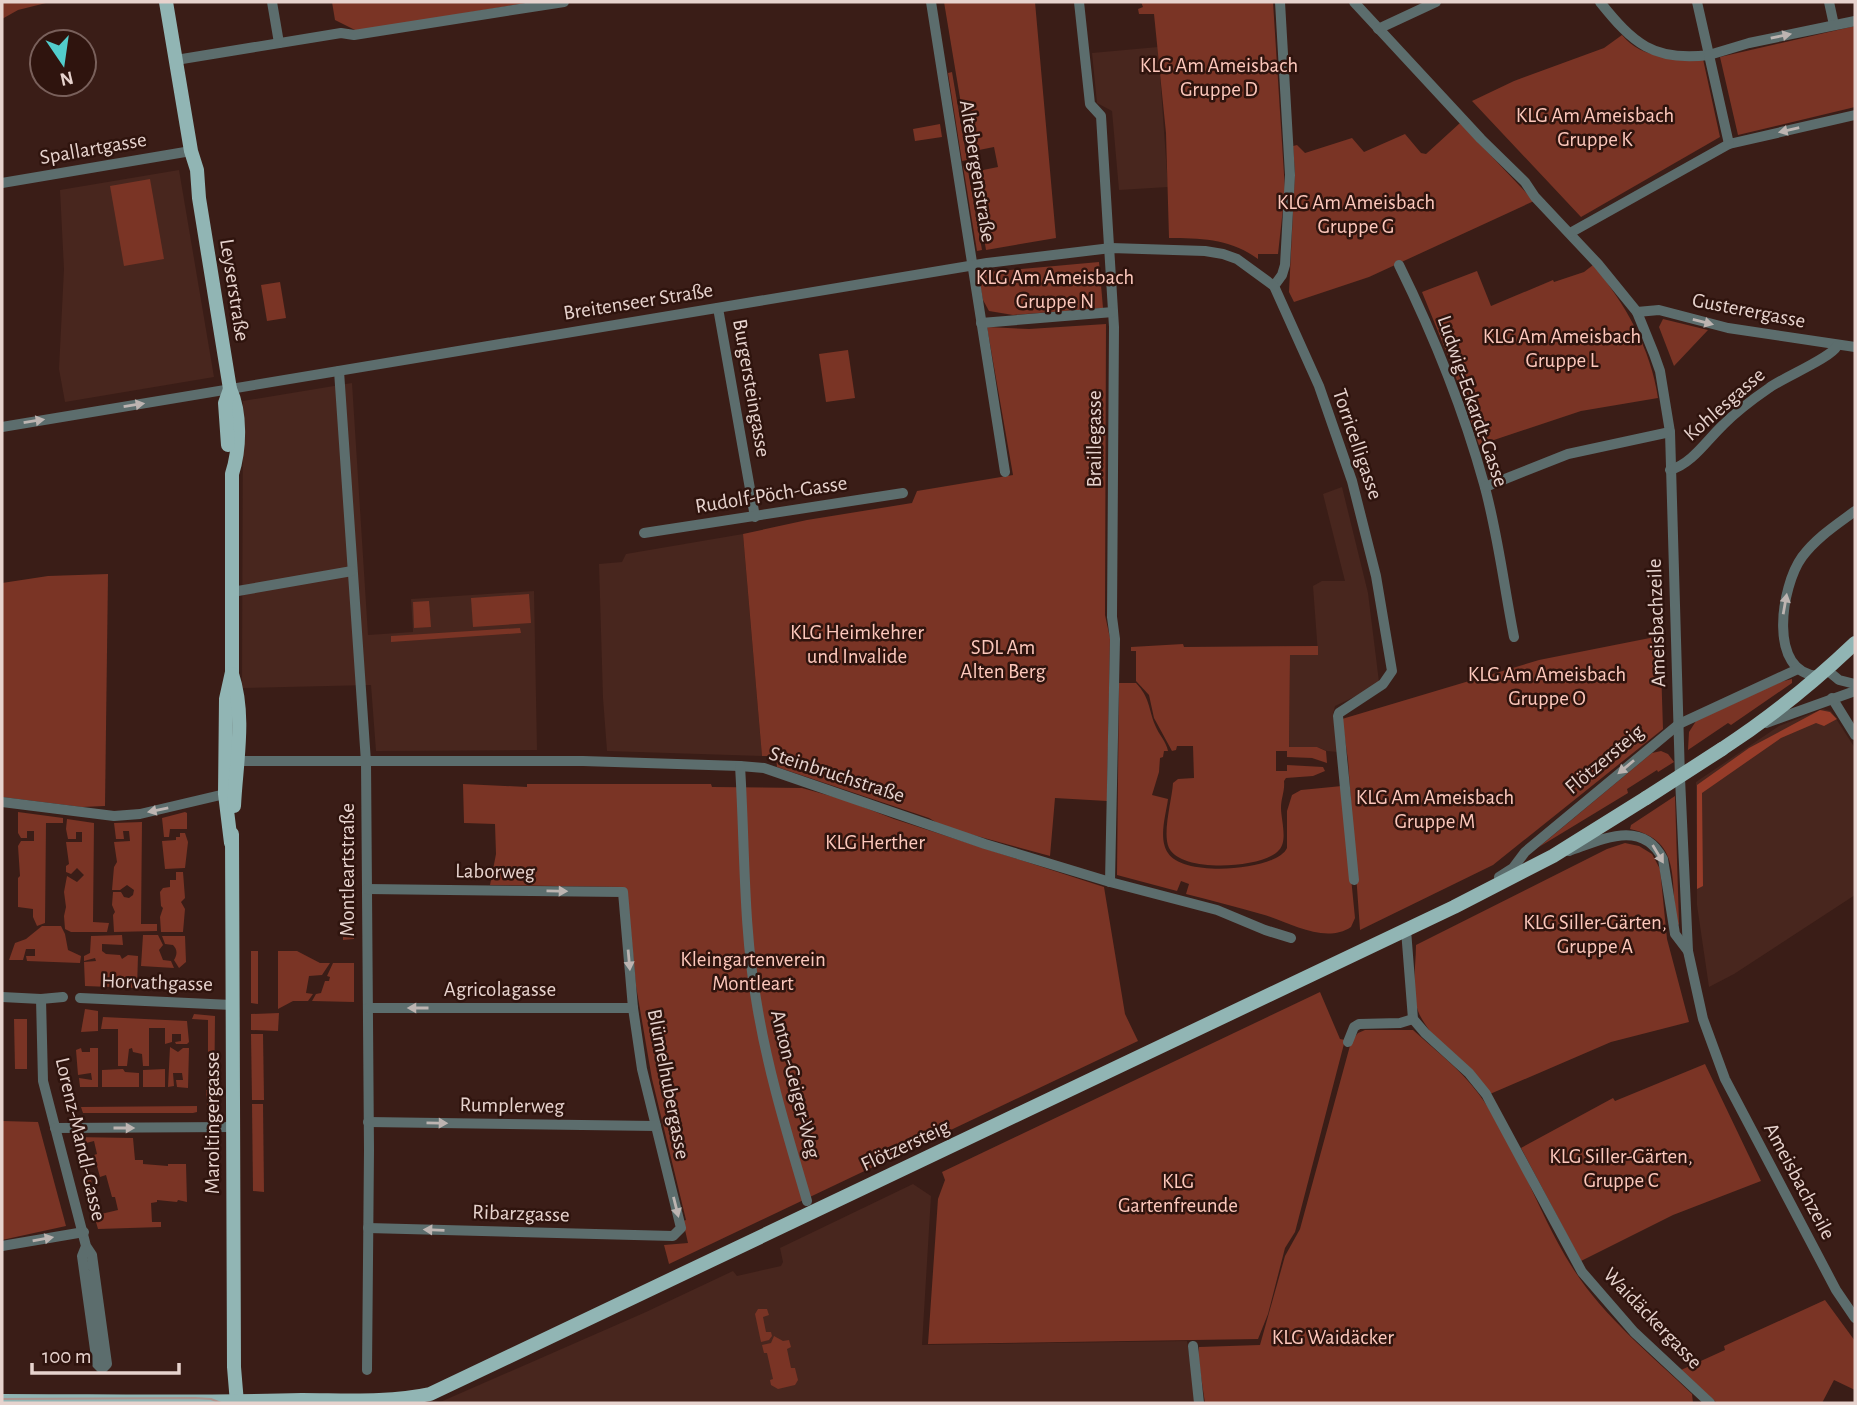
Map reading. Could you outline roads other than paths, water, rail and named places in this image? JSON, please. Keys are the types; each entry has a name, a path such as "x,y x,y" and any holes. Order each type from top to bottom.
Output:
{"main road":[{"name":"Leyserstraße","path":"166,2 191,151 190,171 199,198 230,389"},
{"name":"Maroltingergasse","path":"230,389 235,401 236,422 236,461 232,474 232,672 237,687 232,761 231,843 233,1367 237,1403"},
{"path":"1760,725 1855,643"},
{"name":"Flötzersteig","path":"2,1401 369,1402 430,1394 1454,907 1553,856 1760,725"},
{"name":"Maroltingergasse","path":"231,843 225,794 232,761"}],"street":[{"path":"272,2 279,44"},
{"path":"176,60 341,33 354,35 564,2"},
{"name":"Altebergenstraße","path":"931,2 1005,472"},
{"name":"Braillegasse","path":"1079,2 1090,104 1101,116 1111,248 1112,617 1115,639 1110,882"},
{"path":"1274,286 1285,265 1290,200 1280,2"},
{"name":"Ameisbachzeile","path":"1354,2 1570,233 1637,313 1660,372 1670,432 1688,951 1703,1018 1725,1079 1836,1290 1855,1318"},
{"path":"1378,29 1436,2"},
{"path":"1600,2 1624,32 1647,48 1673,57 1709,55 1749,43 1855,21"},
{"path":"1697,2 1729,145"},
{"path":"1829,2 1834,25"},
{"path":"1570,233 1729,145 1855,115"},
{"name":"Spallartgasse","path":"2,183 191,151"},
{"name":"Breitenseer Straße","path":"2,426 973,265 1111,248 1223,254 1251,268 1274,286"},
{"name":"Ludwig-Eckardt-Gasse","path":"1399,265 1429,325 1447,371 1485,487 1514,637"},
{"name":"Torricelligasse","path":"1274,286 1319,386 1352,481 1371,550 1392,671 1383,684 1338,716 1353,880"},
{"name":"Burgersteingasse","path":"718,308 755,517"},
{"name":"Gusterergasse","path":"1637,313 1660,310 1728,328 1855,347"},
{"path":"981,323 1113,312"},
{"name":"Kohlesgasse","path":"1670,470 1686,462 1756,397 1791,374 1831,354 1837,346"},
{"name":"Montleartstraße","path":"339,371 366,762 367,1370"},
{"path":"1485,487 1568,454 1670,432"},
{"name":"Rudolf-Pöch-Gasse","path":"644,533 903,493"},
{"path":"1855,511 1814,543 1794,572 1784,603 1783,631 1786,646 1798,669 1809,676 1823,673 1855,684"},
{"path":"232,592 352,571"},
{"name":"Flötzersteig","path":"1454,907 1513,868 1525,852 1679,724 1798,669"},
{"path":"1760,725 1855,691"},
{"path":"1832,698 1855,735"},
{"name":"Steinbruchstraße","path":"232,761 583,761 766,769 985,844 1110,882 1217,910 1291,938"},
{"name":"Anton-Geiger-Weg","path":"740,766 756,1003 773,1084 807,1201"},
{"path":"2,802 114,816 140,814 225,794"},
{"path":"1553,856 1617,834 1639,837 1650,842 1658,849 1663,859 1675,934 1688,951"},
{"name":"Laborweg","path":"367,889 622,892"},
{"name":"Blümelhubergasse","path":"622,892 642,1069 681,1228 673,1236"},
{"path":"1348,1042 1354,1027 1359,1024 1401,1023 1413,1019 1406,930"},
{"path":"2,997 63,997"},
{"name":"Horvathgasse","path":"80,998 232,1005"},
{"name":"Lorenz-Mandl-Gasse","path":"41,999 43,1081 86,1246 92,1255 107,1364 102,1369 97,1364 82,1256 86,1246"},
{"name":"Agricolagasse","path":"368,1008 633,1008"},
{"name":"Waidäckergasse","path":"1413,1019 1469,1073 1486,1094 1582,1272 1626,1323 1710,1403"},
{"name":"Rumplerweg","path":"368,1122 656,1126"},
{"path":"55,1128 233,1127"},
{"name":"Ribarzgasse","path":"368,1228 673,1236"},
{"path":"2,1246 84,1232"},
{"path":"1193,1346 1199,1403"}],"tram line":[{"path":"2,1399 195,1398 221,1403"}],"park label":[{"name":"KLG Am Ameisbach Gruppe D","path":"1219,77"},
{"name":"KLG Am Ameisbach Gruppe K","path":"1595,127"},
{"name":"KLG Am Ameisbach Gruppe G","path":"1356,214"},
{"name":"KLG Am Ameisbach Gruppe N","path":"1055,289"},
{"name":"KLG Am Ameisbach Gruppe L","path":"1562,348"},
{"name":"KLG Heimkehrer und Invalide","path":"857,644"},
{"name":"SDL Am Alten Berg","path":"1003,659"},
{"name":"KLG Am Ameisbach Gruppe O","path":"1547,686"},
{"name":"KLG Am Ameisbach Gruppe M","path":"1435,809"},
{"name":"KLG Herther","path":"875,842"},
{"name":"KLG Siller-Gärten, Gruppe A","path":"1595,934"},
{"name":"Kleingartenverein Montleart","path":"753,971"},
{"name":"KLG Siller-Gärten, Gruppe C","path":"1621,1168"},
{"name":"KLG Gartenfreunde","path":"1178,1193"},
{"name":"KLG Waidäcker","path":"1333,1337"}]}
